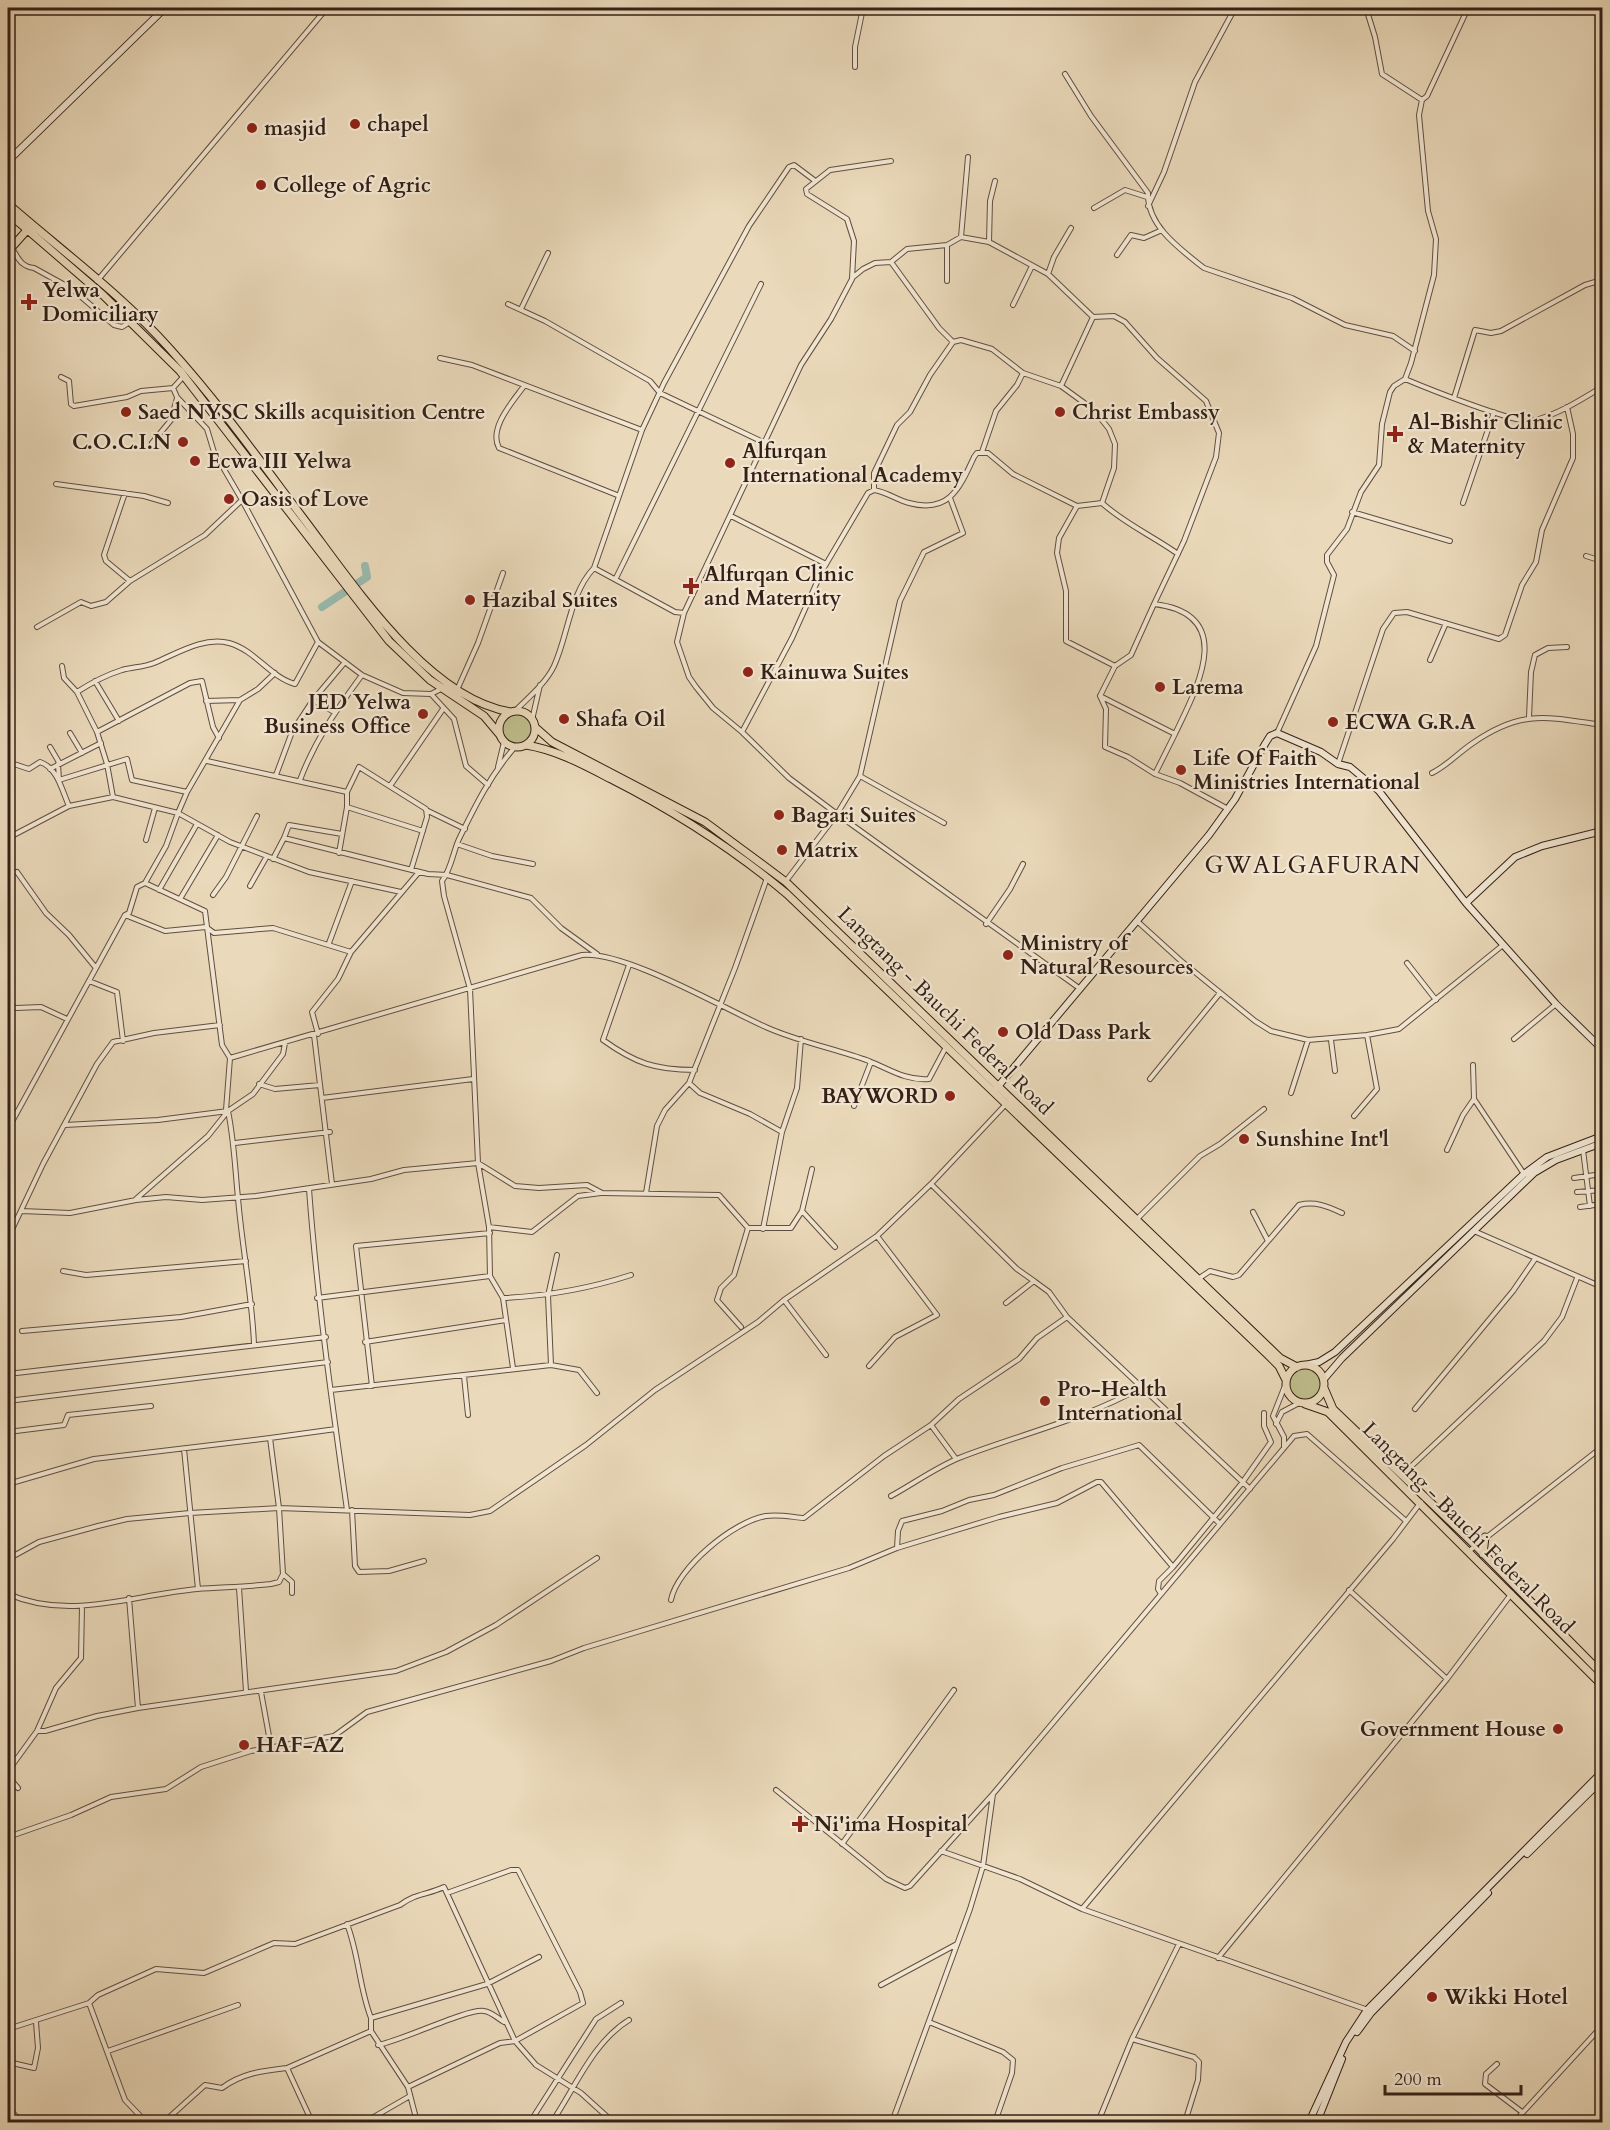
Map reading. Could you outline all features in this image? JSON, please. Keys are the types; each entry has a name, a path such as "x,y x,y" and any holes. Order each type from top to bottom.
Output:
{"main road":[{"path":"8,204 95,283 184,376 347,581"},
{"path":"8,213 26,231 143,322 188,370 397,650 442,689 484,716 502,739 515,747 526,745 532,739 533,724 523,712 488,708 457,690 403,644 355,592"},
{"path":"10,245 31,224"},
{"path":"502,739 500,723 513,712"},
{"name":"Langtang - Bauchi Federal Road","path":"533,724 552,742 705,822 786,882 1000,1085 1280,1358 1297,1366"},
{"name":"Langtang - Bauchi Federal Road","path":"526,745 553,751 662,805 711,834 768,877 900,999 946,1047 1267,1354 1279,1366 1286,1381"},
{"path":"1305,1365 1317,1369 1324,1379 1324,1388 1319,1398 1302,1404 1289,1395 1286,1381 1297,1366 1305,1365"},
{"name":"Langtang - Bauchi Federal Road","path":"1324,1388 1333,1409 1425,1497 1512,1593 1602,1685"},
{"name":"Langtang - Bauchi Federal Road","path":"1302,1404 1328,1412 1419,1503 1472,1548 1483,1554 1602,1674"},
{"path":"1483,1554 1485,1537"}],"street":[{"path":"8,160 165,8"},
{"path":"95,283 327,8"},
{"path":"855,67 855,47 863,8"},
{"path":"1148,207 1164,172 1195,82 1235,8"},
{"path":"1365,8 1375,37 1382,74 1422,100"},
{"path":"993,1092 1228,809 1270,736 1276,733 1316,646 1334,575 1327,562 1327,555 1344,534 1352,512 1381,459 1382,424 1390,392 1394,386 1405,379 1415,351 1434,275 1437,246 1428,211 1419,116 1422,100 1427,96 1468,8"},
{"path":"1065,74 1091,116 1142,184 1153,220 1204,268 1292,298 1346,325 1393,336 1415,351"},
{"path":"962,237 968,158"},
{"path":"852,279 853,236 847,219 805,192 814,180 830,170 891,161"},
{"path":"513,712 553,669 568,620 586,579 594,568 617,495 628,475 642,430 742,238 787,169 794,165 814,180"},
{"path":"988,242 990,201 996,181"},
{"path":"1094,207 1125,190 1148,198"},
{"path":"1048,274 1054,257 1071,228"},
{"path":"1117,255 1131,235 1144,238 1162,230"},
{"path":"1079,988 986,924 789,778 742,732 713,708 689,677 677,642 684,613 801,365 831,319 852,279 863,268 875,263 891,262 907,249 947,244 962,237 988,242 1048,274 1093,317 1114,316 1125,322 1157,358 1206,401 1217,425 1216,457 1178,554 1131,655 1115,666 1100,696"},
{"path":"947,244 948,281"},
{"path":"10,245 15,258 27,267 34,268 72,289 114,325 122,327 131,322"},
{"path":"521,309 548,253"},
{"path":"891,262 939,328 953,342"},
{"path":"1013,305 1032,266"},
{"path":"1454,398 1475,330 1491,333 1501,331 1585,285 1602,280"},
{"path":"616,578 696,411 761,284"},
{"path":"508,304 521,309 650,381 660,393 765,443"},
{"path":"1061,386 1093,317"},
{"path":"874,490 874,473 897,425 910,412 930,375 953,342 961,340 992,348 1023,373 1061,386 1094,410 1109,429 1115,444 1114,468 1102,503"},
{"path":"440,358 472,365 642,430"},
{"path":"982,452 996,411 1017,385 1023,373"},
{"path":"61,377 69,381 71,404 74,406 127,397 141,391 173,388 184,376"},
{"path":"1405,379 1494,412 1530,421 1567,407 1602,387"},
{"path":"524,386 499,427 496,443 499,448 617,495"},
{"path":"173,388 177,397 207,429 214,452 318,642 362,675 403,693 431,694 442,689"},
{"path":"152,443 171,420 177,397"},
{"path":"1338,764 1383,629 1390,616 1402,611 1499,639 1505,635 1522,585 1536,562 1542,530 1573,458 1573,434 1567,407"},
{"path":"1463,503 1494,412"},
{"path":"742,732 792,638 826,564 868,493 874,490 908,503 924,506 938,504 950,497 962,483 977,453 982,452 988,453 1013,474 1077,506 1102,503"},
{"path":"56,484 125,493 168,503"},
{"path":"125,493 104,555 105,561 130,581"},
{"path":"786,882 837,814 860,776 900,600 924,552 963,533 950,497"},
{"path":"37,627 81,602 91,606 106,602 130,581 205,535 242,500"},
{"path":"1102,503 1119,519 1158,540 1178,554"},
{"path":"1077,506 1059,538 1057,553 1066,591 1066,641 1115,666"},
{"path":"1352,512 1450,542"},
{"path":"731,516 826,564"},
{"path":"1586,556 1602,561"},
{"path":"594,568 675,612 684,613"},
{"path":"457,690 478,643 503,573"},
{"path":"1154,604 1192,618 1205,643 1206,652 1200,682 1155,774"},
{"path":"1430,660 1446,623"},
{"path":"76,692 94,681 121,671 152,664 182,650 220,642 230,643 253,654 274,673 295,684 318,642"},
{"path":"1529,717 1531,672 1535,655 1548,648 1567,647"},
{"path":"276,775 292,732 313,700 345,662"},
{"path":"62,666 64,678 76,692 97,732 107,764 113,798"},
{"path":"8,1128 125,915 129,913 137,887 146,883 166,846 187,792 207,761 240,700 258,689 274,673"},
{"path":"300,780 311,751 334,712 362,675"},
{"path":"94,681 119,721"},
{"path":"97,732 190,683 202,681 213,727 219,738"},
{"path":"533,724 540,684"},
{"path":"431,694 456,724 466,766 488,785"},
{"path":"1100,696 1175,734"},
{"path":"1100,696 1106,709 1105,747 1228,809"},
{"path":"206,700 240,700"},
{"path":"313,700 334,712"},
{"path":"390,786 443,709"},
{"path":"1432,773 1488,732 1513,720 1529,717 1602,724"},
{"path":"70,733 82,753"},
{"path":"1276,733 1321,752 1338,764 1350,767 1379,790 1466,903 1556,1004 1602,1049"},
{"path":"497,768 502,739"},
{"path":"50,769 101,743"},
{"path":"50,747 59,764 59,780"},
{"path":"513,1368 503,1298 490,1276 489,1230 478,1163 470,989 444,896 442,881 447,875 457,844 497,768 515,747"},
{"path":"59,780 127,759 132,780 187,792"},
{"path":"207,761 347,792"},
{"path":"8,762 29,769 40,762 50,769 59,780 69,806"},
{"path":"339,853 347,807 347,792 359,766 426,809 465,829"},
{"path":"860,776 944,823"},
{"path":"8,838 69,806 113,798 178,813 242,847 309,872 401,892"},
{"path":"1466,903 1515,857 1542,846 1599,832 1602,805"},
{"path":"347,807 423,831"},
{"path":"146,840 155,808"},
{"path":"411,870 427,817 426,809"},
{"path":"213,895 226,877 257,816"},
{"path":"159,890 197,824"},
{"path":"273,859 289,825 342,834"},
{"path":"180,899 218,836"},
{"path":"284,838 411,870 447,875 531,898 561,928 597,954 629,965 770,1029 871,1062 902,1077 929,1079 946,1047"},
{"path":"457,844 492,856 533,864"},
{"path":"250,885 267,856"},
{"path":"986,924 1010,889 1023,864"},
{"path":"17,872 46,913 69,935 96,968"},
{"path":"332,1184 328,1133 312,1012 338,979 351,952 420,872"},
{"path":"646,1193 657,1126 665,1110 689,1083 695,1070 768,877"},
{"path":"329,943 352,881"},
{"path":"146,883 205,911 222,1045 230,1058 227,1110 235,1143 237,1197 252,1304 254,1344"},
{"path":"125,915 165,931 206,927 214,933 273,927 329,943 351,952"},
{"path":"1137,921 1220,993 1263,1026 1308,1040 1331,1040 1399,1029 1503,945"},
{"path":"230,1058 582,955 597,954"},
{"path":"1407,963 1436,1000"},
{"path":"629,965 603,1040 628,1059 664,1069 695,1070"},
{"path":"89,981 117,992 123,1041"},
{"path":"1150,1078 1220,993"},
{"path":"1514,1039 1556,1004"},
{"path":"8,1005 16,1008 41,1007 67,1019"},
{"path":"8,1238 43,1164 97,1064 113,1042 153,1033 220,1025"},
{"path":"1354,1116 1377,1089 1367,1035"},
{"path":"763,1229 782,1132 796,1088 801,1039"},
{"path":"1291,1093 1308,1040"},
{"path":"1331,1040 1335,1071"},
{"path":"136,1200 208,1136 227,1110 253,1094 283,1054 285,1043"},
{"path":"854,1106 871,1062"},
{"path":"1473,1065 1474,1099 1524,1174"},
{"path":"322,1098 473,1079"},
{"path":"689,1083 700,1092 750,1114 782,1132"},
{"path":"259,1084 275,1089 321,1085"},
{"path":"1447,1150 1463,1115 1474,1099"},
{"path":"8,1559 39,1542 127,1520 279,1508 470,1515 490,1511 586,1445 655,1390 758,1322 784,1300 877,1236 932,1184 1006,1104"},
{"path":"1137,1219 1200,1156 1220,1144 1264,1109"},
{"path":"65,1125 158,1120 227,1110"},
{"path":"235,1143 328,1133"},
{"path":"1324,1379 1327,1372 1524,1174 1547,1157 1602,1136"},
{"path":"1305,1365 1319,1362 1335,1352 1470,1228 1534,1173 1556,1160 1602,1143"},
{"path":"1583,1149 1590,1206"},
{"path":"22,1211 70,1213 136,1200 237,1197 371,1179 404,1170 478,1163 515,1186 539,1188 587,1185 602,1193"},
{"path":"372,1386 365,1342 356,1246 489,1230 532,1232 578,1196 602,1193 719,1195 748,1228 790,1228 802,1211 812,1169"},
{"path":"1574,1178 1602,1174"},
{"path":"932,1184 1017,1269 1048,1292 1067,1317 1250,1489"},
{"path":"309,1189 317,1298 326,1338 336,1429 350,1510 355,1566 359,1572 389,1571 424,1561"},
{"path":"1577,1192 1602,1190"},
{"path":"1198,1279 1209,1271 1233,1277 1239,1275 1299,1205 1310,1202 1325,1205 1342,1214"},
{"path":"1580,1207 1602,1204"},
{"path":"802,1211 835,1247"},
{"path":"1253,1212 1268,1241"},
{"path":"741,1327 717,1300 721,1288 734,1275 748,1228"},
{"path":"1470,1228 1534,1259 1602,1287"},
{"path":"869,1366 895,1336 937,1315 877,1236"},
{"path":"551,1365 549,1296 557,1255"},
{"path":"1415,1409 1501,1305 1534,1259"},
{"path":"63,1271 86,1275 246,1261"},
{"path":"503,1298 549,1296 589,1288 631,1275"},
{"path":"317,1298 490,1276"},
{"path":"1402,1475 1544,1341 1562,1317 1577,1278"},
{"path":"1006,1303 1034,1281"},
{"path":"784,1300 826,1355"},
{"path":"22,1331 180,1317 252,1304"},
{"path":"671,1600 683,1575 698,1555 731,1531 765,1516 804,1518 884,1456 931,1425 959,1399 1019,1359 1037,1338 1067,1317"},
{"path":"365,1342 506,1320"},
{"path":"8,1374 254,1344 326,1338"},
{"path":"8,1401 328,1362"},
{"path":"331,1390 551,1365 579,1370 597,1393"},
{"path":"464,1376 468,1415"},
{"path":"1284,1448 1284,1437 1273,1416 1286,1381"},
{"path":"891,1496 956,1459 1065,1422 1142,1387"},
{"path":"1276,1425 1282,1412 1302,1404"},
{"path":"8,1432 64,1425 68,1415 151,1406"},
{"path":"1161,1594 1158,1589 1159,1581 1242,1483 1271,1442 1264,1426 1264,1413"},
{"path":"931,1425 956,1459"},
{"path":"8,1484 94,1459 336,1429"},
{"path":"776,1790 886,1879 904,1888 917,1880 930,1861 993,1794 1294,1436 1307,1434 1406,1521"},
{"path":"8,1594 56,1608 198,1589 239,1588 279,1582 283,1574 279,1508 270,1438"},
{"path":"897,1548 898,1532 902,1521 942,1511 969,1500 994,1495 1062,1468 1140,1445 1220,1524"},
{"path":"1472,1548 1602,1447"},
{"path":"184,1449 198,1589"},
{"path":"8,1836 71,1815 111,1797 166,1789 201,1767 271,1747 334,1736 367,1712 551,1661 584,1648 849,1568 897,1548 999,1517 1057,1503 1101,1482 1173,1567"},
{"path":"1082,1909 1425,1497"},
{"path":"37,1731 138,1708 396,1671 446,1652 496,1625 597,1558"},
{"path":"283,1574 292,1582 292,1593"},
{"path":"239,1588 246,1691"},
{"path":"1349,1590 1447,1679"},
{"path":"1218,1958 1447,1679 1512,1593"},
{"path":"8,1608 13,1596"},
{"path":"129,1598 138,1708"},
{"path":"8,1771 37,1731 56,1688 81,1658 82,1606"},
{"path":"842,1844 954,1690"},
{"path":"261,1692 271,1747"},
{"path":"1309,2122 1346,2042 1369,2011 1602,1772"},
{"path":"8,1776 18,1788"},
{"path":"1317,2122 1348,2047 1369,2011 1602,1780"},
{"path":"892,2122 958,1944 983,1866 993,1794"},
{"path":"941,1851 1020,1879 1082,1909 1369,2011"},
{"path":"408,2087 500,2043 515,2041 583,2003 580,1992 518,1870 511,1870 447,1893"},
{"path":"8,2030 89,2003 98,1995 156,1969 204,1973 274,1943 294,1944 400,1905 421,1893 432,1893 444,1887 504,2023 515,2041 536,2065 588,2098 613,2122"},
{"path":"347,1924 356,1948 361,1992 371,2018 371,2031 378,2045 408,2087 417,2122"},
{"path":"880,1985 958,1944"},
{"path":"1098,2122 1132,2039 1179,1944"},
{"path":"371,2018 488,1984 539,1957"},
{"path":"530,2122 547,2099 557,2078 596,2019 621,2002"},
{"path":"89,2003 124,2100 146,2122"},
{"path":"108,2051 238,2005"},
{"path":"378,2045 394,2042 471,2012 489,2012 504,2023"},
{"path":"552,2122 590,2062 614,2030 629,2020"},
{"path":"8,2062 34,2068 38,2031 36,2022"},
{"path":"929,2022 1003,2052 1013,2060 1012,2073 995,2122"},
{"path":"1514,2122 1602,2026"},
{"path":"164,2122 205,2085 222,2088 235,2078 253,2072 287,2068 371,2031"},
{"path":"1132,2039 1194,2057 1199,2062 1198,2080 1185,2122"},
{"path":"1497,2064 1486,2074 1485,2084 1522,2112"},
{"path":"287,2068 312,2122"},
{"path":"365,2122 410,2096"},
{"path":"8,2109 22,2122"}],"shaded area":[{"path":"517,713 528,718 533,729 528,740 517,745 506,740 501,729 506,718"},
{"path":"1305,1367 1317,1372 1322,1384 1317,1396 1305,1401 1293,1396 1288,1384 1293,1372"}],"waterway":[{"path":"322,607 367,577 365,566"}],"place":[{"name":"chapel","path":"355,124"},
{"name":"masjid","path":"252,128"},
{"name":"College of Agric","path":"261,185"},
{"name":"Yelwa Domiciliary","path":"29,302"},
{"name":"Saed NYSC Skills acquisition Centre","path":"126,412"},
{"name":"Christ Embassy","path":"1060,412"},
{"name":"Al-Bishir Clinic & Maternity","path":"1395,434"},
{"name":"C.O.C.I.N","path":"183,442"},
{"name":"Ecwa III Yelwa","path":"195,461"},
{"name":"Alfurqan International Academy","path":"730,463"},
{"name":"Oasis of Love","path":"229,499"},
{"name":"Alfurqan Clinic and Maternity","path":"691,586"},
{"name":"Hazibal Suites","path":"470,600"},
{"name":"Kainuwa Suites","path":"748,672"},
{"name":"Larema","path":"1160,687"},
{"name":"JED Yelwa Business Office","path":"423,714"},
{"name":"Shafa Oil","path":"564,719"},
{"name":"ECWA G.R.A","path":"1333,722"},
{"name":"Life Of Faith Ministries International","path":"1181,770"},
{"name":"Bagari Suites","path":"779,815"},
{"name":"Matrix","path":"782,850"},
{"name":"Ministry of Natural Resources","path":"1008,955"},
{"name":"Old Dass Park","path":"1003,1032"},
{"name":"BAYWORD","path":"950,1096"},
{"name":"Sunshine Int'l","path":"1244,1139"},
{"name":"Pro-Health International","path":"1045,1401"},
{"name":"Government House","path":"1558,1729"},
{"name":"HAF-AZ","path":"244,1745"},
{"name":"Ni'ima Hospital","path":"800,1824"},
{"name":"Wikki Hotel","path":"1432,1997"}],"district":[{"name":"GWALGAFURAN","path":"1313,865"}]}
